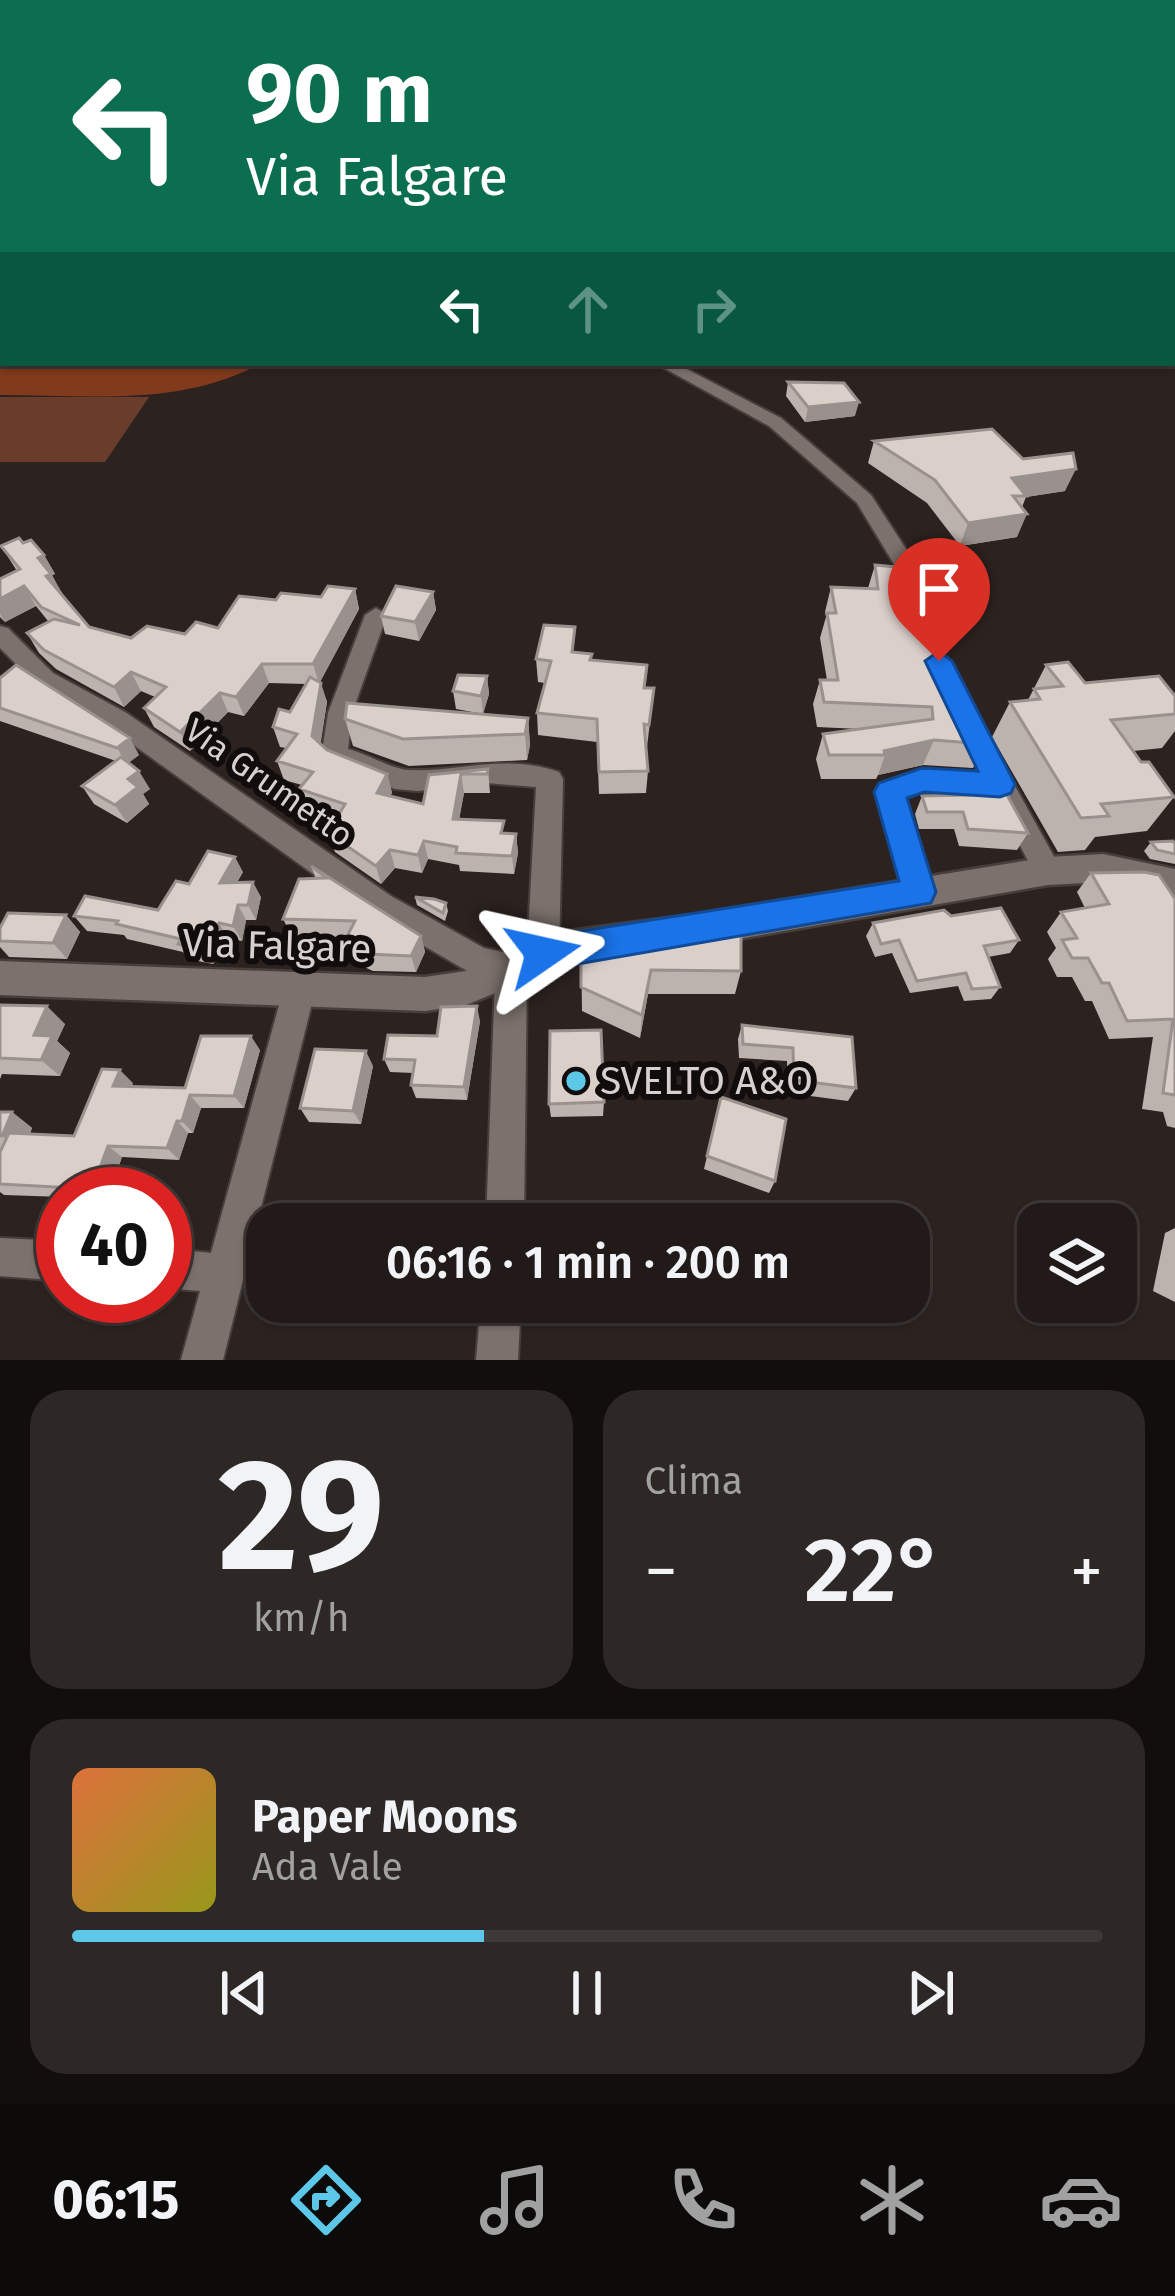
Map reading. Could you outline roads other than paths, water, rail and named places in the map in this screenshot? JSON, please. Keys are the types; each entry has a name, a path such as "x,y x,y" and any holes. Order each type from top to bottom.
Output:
{"street":[{"path":"669,366 775,422 864,500 908,569 932,643"},
{"path":"376,615 340,713 335,752 386,776 442,779 525,772 550,779 527,960 507,1203"},
{"name":"Via Grumetto","path":"0,634 45,679 116,718 380,904 480,962 527,960"},
{"path":"957,705 1048,872"},
{"path":"919,892 890,792 922,780 1000,784"},
{"name":"Via Falgare","path":"0,978 425,994 466,988 527,960 1048,872 1103,868 1175,883"},
{"path":"202,1360 300,987"},
{"path":"0,1257 36,1260"},
{"path":"192,1271 224,1274"},
{"path":"497,1360 500,1323"}],"place":[{"name":"SVELTO A&O","path":"576,1081"}]}
